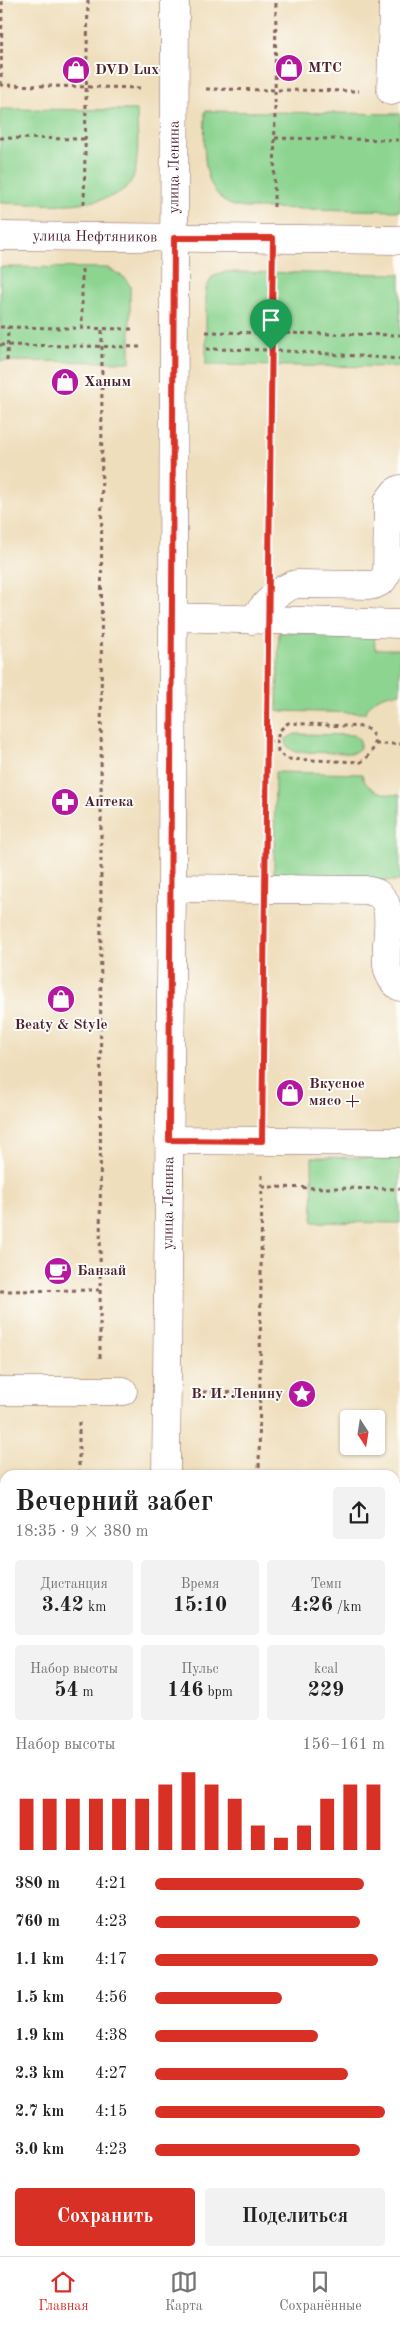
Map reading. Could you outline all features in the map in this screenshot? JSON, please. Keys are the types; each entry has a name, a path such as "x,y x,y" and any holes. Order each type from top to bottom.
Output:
{"main road":[{"name":"улица Ленина","path":"166,1470 172,888 175,0"},
{"path":"391,92 393,0"},
{"name":"улица Нефтяников","path":"0,236 400,240"},
{"path":"263,614 286,587 296,584 374,585 382,581 387,573 388,501 400,489"},
{"path":"172,617 263,614 400,624"},
{"path":"172,888 266,888 366,890 377,892 387,907 389,973 395,984 400,986"},
{"path":"169,1140 400,1142"},
{"path":"0,1391 101,1392"}],"path":[{"path":"1,85 2,0"},
{"path":"82,329 88,0"},
{"path":"259,1470 268,740 263,614 272,334 276,0"},
{"path":"0,138 86,139"},
{"path":"275,138 400,140"},
{"path":"0,327 132,330"},
{"path":"7,361 8,327"},
{"path":"80,1470 101,1392 99,1290 102,328"},
{"path":"199,332 400,335"},
{"path":"288,723 364,727 374,736 375,744 369,756 361,762 352,762 286,759 278,751 277,741 279,731 288,723"},
{"path":"268,740 277,741"},
{"path":"375,744 400,744"},
{"path":"262,1187 400,1188"},
{"path":"0,1291 99,1290"},
{"path":"203,1392 260,1392"}],"green space":[{"path":"0,109 137,110 138,151 134,175 126,187 113,196 95,201 75,204 0,203"},
{"path":"205,111 400,114 400,211 249,208 227,203 218,195 207,173 204,148"},
{"path":"0,267 108,268 125,278 130,286 130,362 0,361"},
{"path":"226,272 400,274 400,367 206,365 206,289 212,277"},
{"path":"279,632 374,634 375,649 400,649 400,693 389,694 375,700 365,713 277,711"},
{"path":"295,734 354,735 360,740 360,748 353,753 295,752 287,746 286,739"},
{"path":"275,772 362,774 367,784 376,791 400,795 400,881 274,879"},
{"path":"312,1157 400,1158 400,1223 313,1222"}],"place":[{"name":"МТС","path":"289,68"},
{"name":"DVD Lux","path":"76,70"},
{"name":"Ханым","path":"65,382"},
{"name":"Аптека","path":"65,802"},
{"name":"Beaty & Style","path":"61,999"},
{"name":"Вкусное мясо +","path":"290,1093"},
{"name":"Банзай","path":"58,1271"},
{"name":"В. И. Ленину","path":"302,1394"}],"route":[{"path":"174,238 273,238 271,350 262,1141 169,1140 172,888 174,238"}]}
